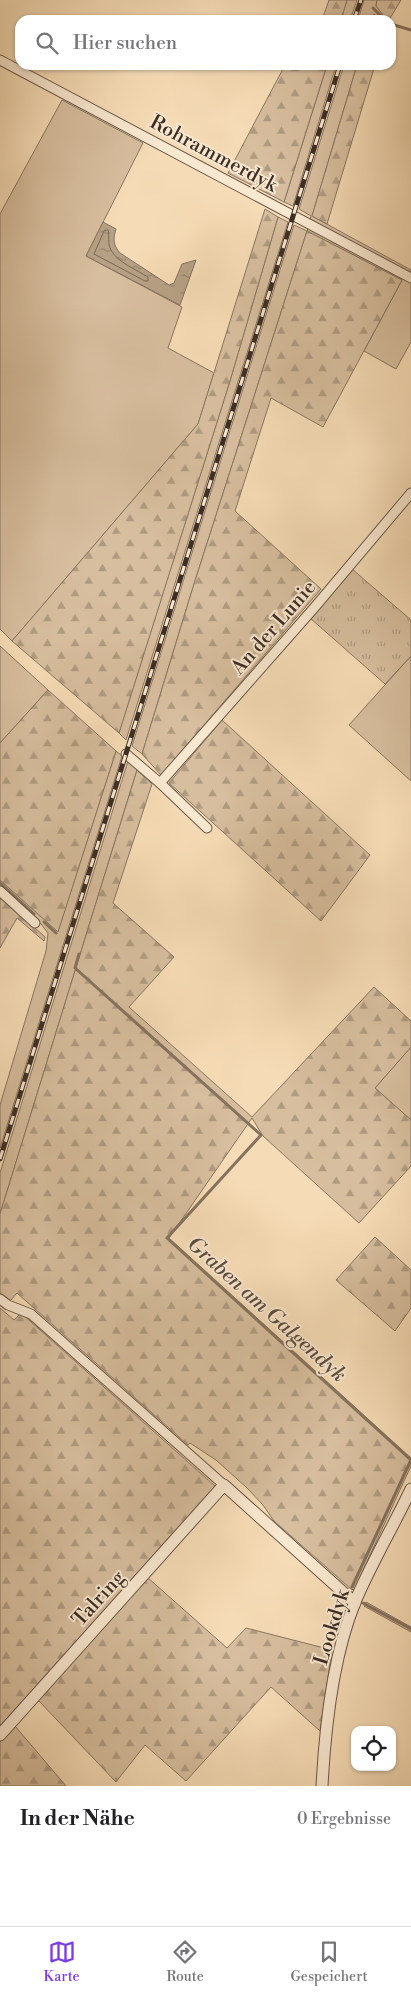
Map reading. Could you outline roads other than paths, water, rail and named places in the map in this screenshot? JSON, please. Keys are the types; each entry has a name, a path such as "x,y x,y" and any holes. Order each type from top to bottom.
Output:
{"street":[{"name":"Rohrammerdyk","path":"0,60 15,68"},
{"name":"Rohrammerdyk","path":"19,70 411,278"},
{"name":"An der Lunie","path":"160,783 307,616 411,493"},
{"path":"126,754 160,783 207,828"},
{"path":"0,891 36,923"},
{"path":"0,1299 8,1305 31,1314 355,1603"},
{"name":"Talring","path":"0,1736 224,1485"},
{"name":"Lookdyk","path":"322,1786 324,1747 339,1652 355,1603 411,1489"}],"water":[{"path":"103,222 116,229 114,242 120,253 169,285 174,283 182,264 196,260 180,305 86,256"}],"waterway":[{"path":"373,8 380,15"},
{"path":"396,26 411,30"},
{"name":"Graben am Galgendyk","path":"0,883 34,914"},
{"name":"Graben am Galgendyk","path":"44,922 56,933"},
{"name":"Graben am Galgendyk","path":"79,954 75,968 261,1135 167,1238 411,1460 352,1587"},
{"name":"Graben am Galgendyk","path":"363,1603 411,1629"}],"railway":[{"path":"356,15 361,0"},
{"path":"0,1159 338,70"}]}
